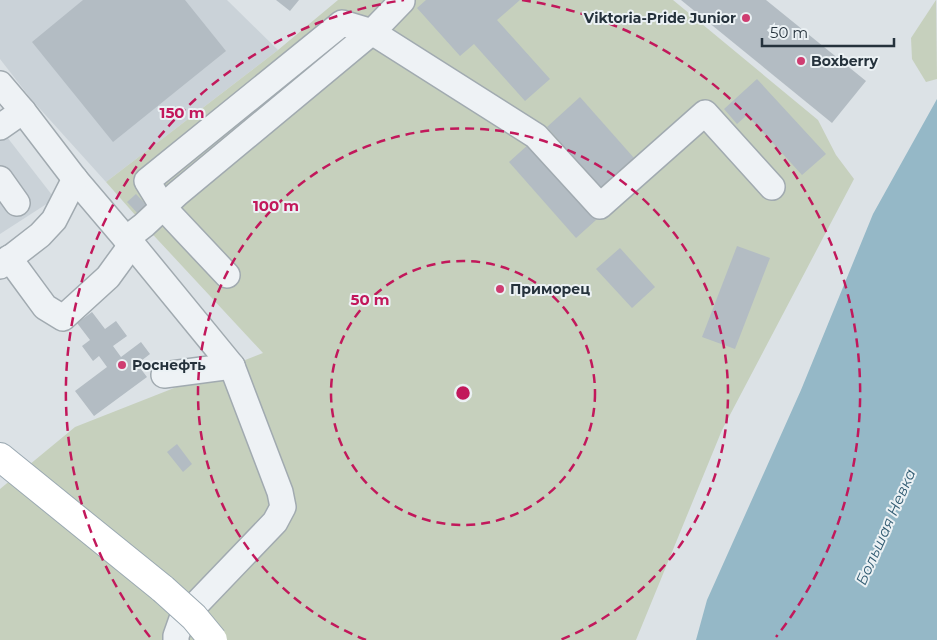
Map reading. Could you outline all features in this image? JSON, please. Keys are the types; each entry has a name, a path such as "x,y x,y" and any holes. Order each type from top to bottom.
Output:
{"main road":[{"path":"0,457 163,589 194,617 213,640"}],"street":[{"path":"75,179 54,220 40,235 5,262 45,307 63,318 108,277 129,241 163,207 372,32 402,1"},
{"path":"372,32 536,136 600,206 705,113 772,187"},
{"path":"0,84 75,179 232,366 280,492 282,507 275,522 182,619 176,640"},
{"path":"0,128 23,111"},
{"path":"0,178 17,203"},
{"path":"163,207 227,276"},
{"path":"164,376 232,366"}],"shaded area":[{"path":"0,0 227,0 278,50 106,182 31,99 0,59"},
{"path":"0,128 52,195 48,203 0,234"}],"green space":[{"name":"Приморец","path":"338,0 673,0 818,120 836,155 854,179 722,430 636,640 0,640 0,489 75,427 263,353 106,182 278,50"},
{"path":"936,0 937,79 926,82 912,59 911,38"}],"water":[{"name":"Большая Невка","path":"937,99 937,640 696,640 707,600 801,390 873,214"}],"building":[{"path":"83,0 185,0 226,51 113,142 32,42"},
{"path":"276,0 299,0 290,11"},
{"path":"426,0 520,0 497,20 550,79 525,101 474,44 460,56 417,8"},
{"path":"681,0 766,0 866,81 832,123"},
{"path":"757,79 826,154 802,175 747,115 737,124 724,109"},
{"path":"580,97 634,158 601,188 547,127"},
{"path":"529,144 596,220 576,238 509,162"},
{"path":"136,194 150,209 141,217 127,202"},
{"path":"737,246 770,258 735,349 702,337"},
{"path":"620,248 655,287 632,308 596,269"},
{"name":"Роснефть","path":"92,312 105,329 116,321 127,336 113,346 121,357 141,342 150,354 137,364 147,377 94,416 75,391 107,367 99,356 93,361 82,346 90,340 77,323"},
{"path":"177,444 192,464 183,472 167,452"}],"place":[{"name":"Viktoria-Pride Junior","path":"746,18"},
{"name":"Boxberry","path":"801,61"},
{"name":"Приморец","path":"500,289"},
{"name":"Роснефть","path":"122,365"}]}
